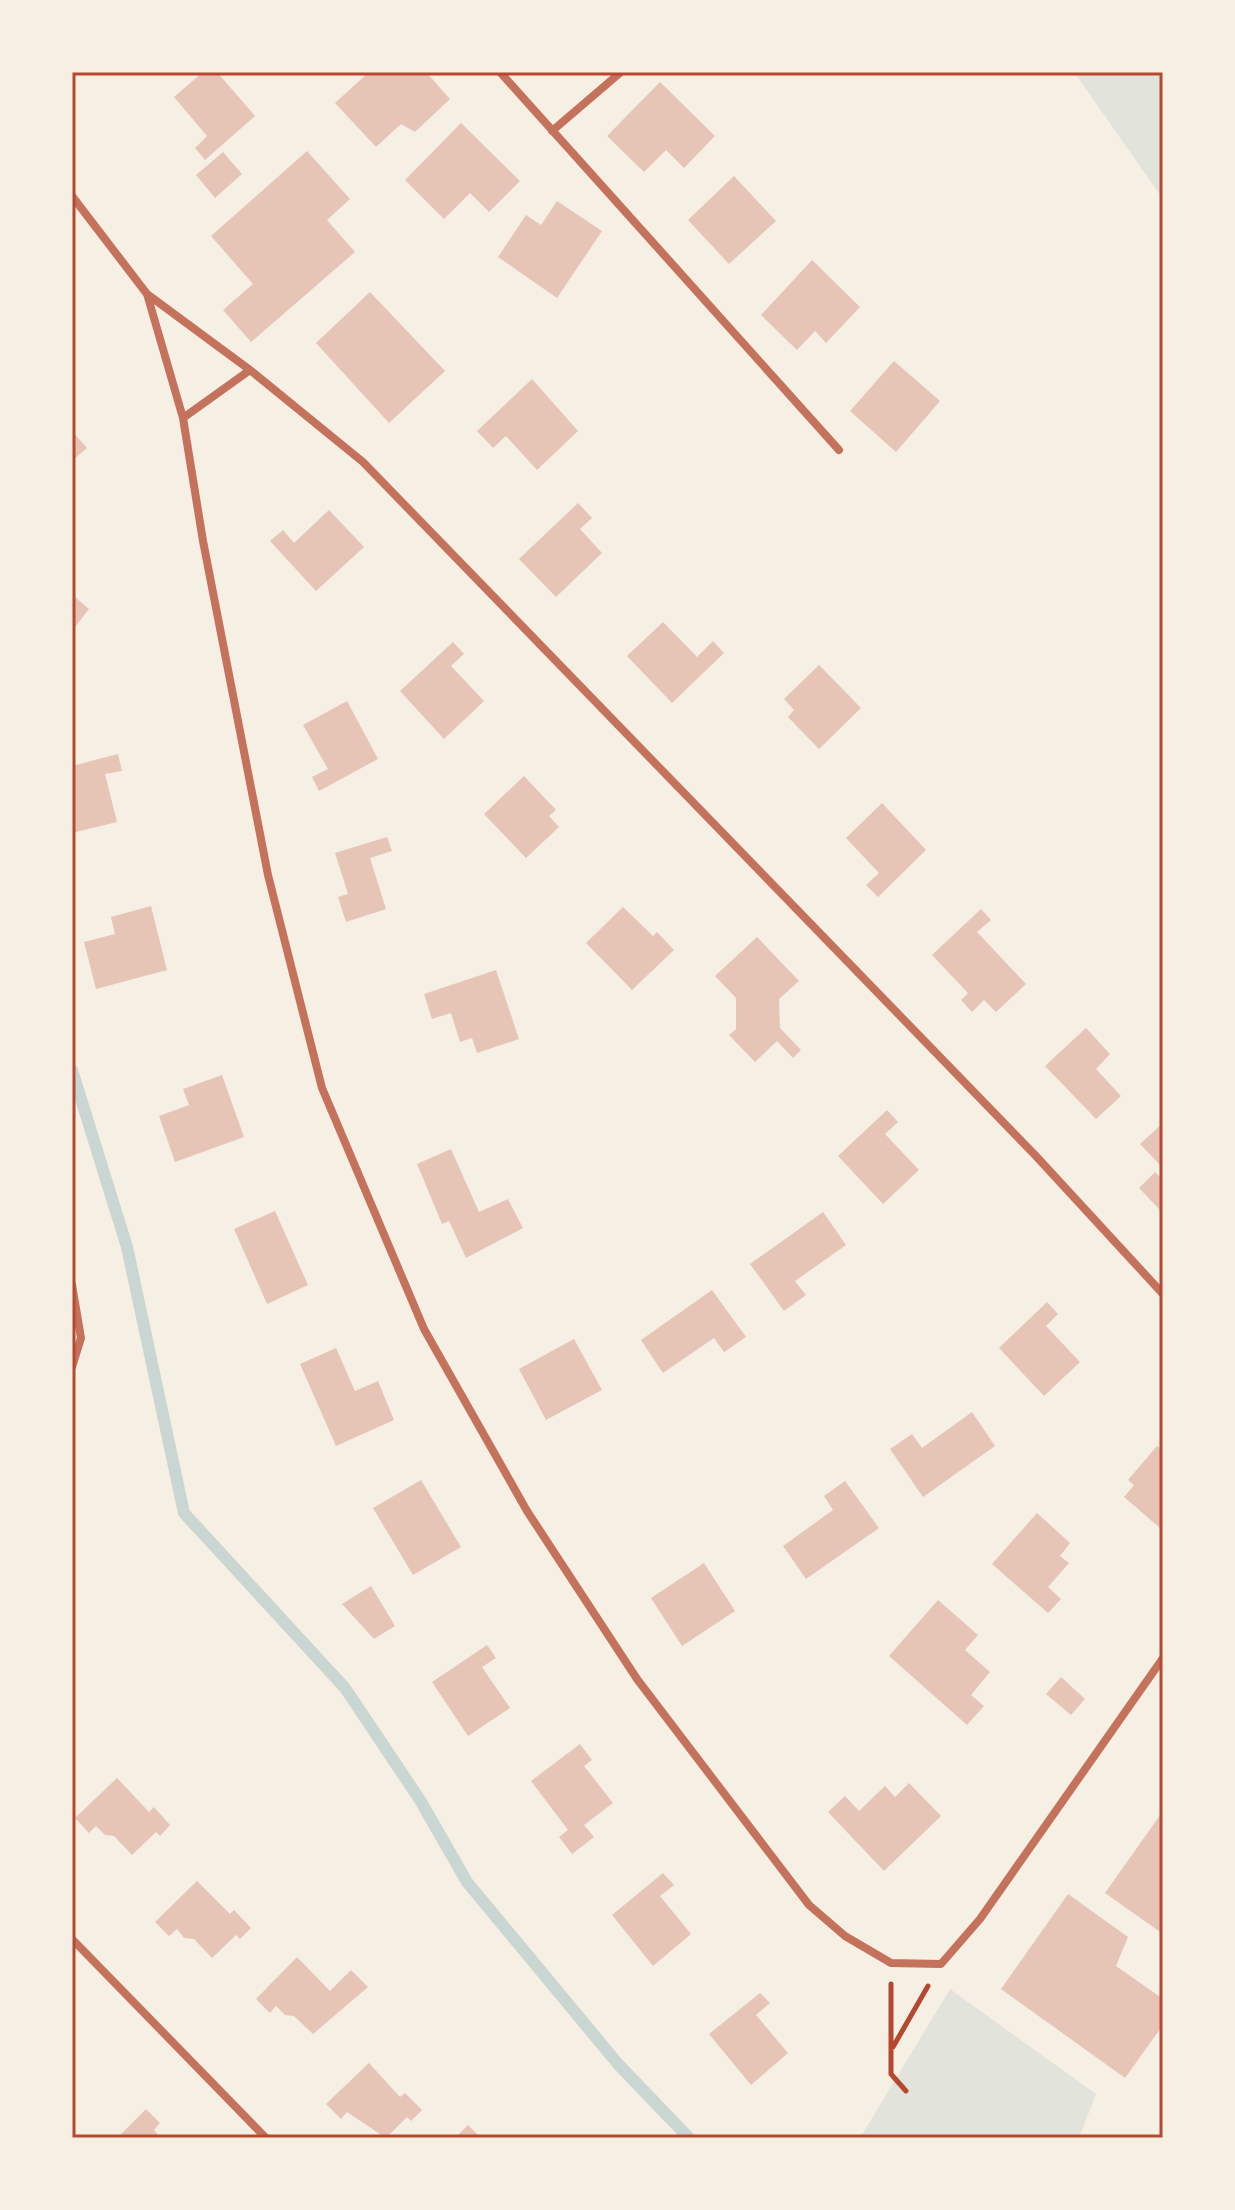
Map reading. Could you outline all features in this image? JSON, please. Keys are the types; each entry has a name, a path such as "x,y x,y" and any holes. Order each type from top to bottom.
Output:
{"street":[{"path":"500,72 839,450"},
{"path":"552,131 621,72"},
{"path":"72,196 147,294 250,370 363,462 1035,1155 1163,1294"},
{"path":"147,294 183,418 203,541 268,875 322,1088 424,1329 527,1511 637,1679 809,1905 845,1936 891,1963 941,1964 980,1919 1163,1658"},
{"path":"183,418 250,370"},
{"path":"72,1285 81,1338 72,1367"},
{"path":"72,1939 266,2138"}],"path":[{"path":"891,1963 891,2074 906,2091"},
{"path":"892,2048 941,1964"}],"shaded area":[{"path":"1074,72 1163,72 1163,199"},
{"path":"950,1989 1096,2094 1079,2138 860,2138"}],"building":[{"path":"203,72 217,72 255,116 205,160 195,148 207,136 174,97"},
{"path":"369,72 426,72 450,99 415,132 401,124 376,147 335,103"},
{"path":"660,82 715,136 684,168 666,150 644,172 607,136"},
{"path":"461,123 520,181 489,212 470,193 444,219 405,180"},
{"path":"307,151 350,199 327,220 355,252 251,342 223,310 253,284 211,236"},
{"path":"223,152 242,174 215,198 196,175"},
{"path":"734,176 776,221 729,264 688,220"},
{"path":"557,201 602,231 557,298 498,257 526,215 541,225"},
{"path":"812,260 860,307 826,343 815,331 797,350 761,315"},
{"path":"370,292 445,371 389,423 316,343"},
{"path":"894,361 940,401 896,452 850,411"},
{"path":"532,379 578,431 537,470 506,436 493,448 477,431"},
{"path":"72,431 87,448 72,461"},
{"path":"578,503 592,518 580,529 602,553 556,597 519,559"},
{"path":"329,510 364,547 316,591 270,541 283,530 294,543"},
{"path":"75,597 89,609 72,631 72,600"},
{"path":"663,622 697,657 713,641 724,653 672,703 627,656"},
{"path":"453,642 464,654 451,666 484,701 444,739 400,691"},
{"path":"819,665 861,708 819,749 788,717 794,710 784,699"},
{"path":"347,701 378,759 319,791 312,777 328,769 303,725"},
{"path":"118,754 122,771 105,774 117,822 72,833 72,766"},
{"path":"524,776 556,810 549,816 559,827 526,858 484,814"},
{"path":"882,803 926,850 878,897 866,885 879,873 846,838"},
{"path":"387,837 392,851 370,858 386,909 346,922 338,897 348,894 335,853"},
{"path":"151,906 167,970 96,989 84,942 115,934 111,917"},
{"path":"623,907 653,936 657,932 674,950 632,990 586,943"},
{"path":"981,909 991,920 977,932 1026,984 996,1012 984,1000 972,1012 961,1000 968,993 932,955"},
{"path":"757,937 799,981 779,999 780,1028 801,1050 793,1058 777,1041 755,1062 729,1035 736,1029 736,998 715,976"},
{"path":"496,970 519,1039 477,1053 472,1038 460,1042 451,1013 432,1019 424,994"},
{"path":"1086,1028 1110,1054 1096,1069 1121,1096 1096,1119 1045,1066"},
{"path":"222,1075 244,1137 175,1162 159,1116 189,1105 183,1089"},
{"path":"887,1110 898,1122 885,1134 919,1170 883,1204 838,1156"},
{"path":"1163,1123 1163,1168 1140,1144"},
{"path":"451,1149 479,1212 508,1199 523,1228 466,1258 449,1221 442,1224 417,1164"},
{"path":"1155,1172 1163,1180 1163,1213 1139,1188"},
{"path":"275,1211 308,1285 267,1304 234,1229"},
{"path":"823,1212 846,1245 795,1281 806,1295 784,1311 750,1264"},
{"path":"712,1290 746,1337 724,1352 714,1338 663,1373 641,1340"},
{"path":"1047,1302 1058,1314 1046,1326 1080,1362 1044,1396 999,1348"},
{"path":"574,1339 602,1390 546,1420 519,1369"},
{"path":"336,1348 355,1391 378,1381 394,1420 336,1446 300,1364"},
{"path":"972,1412 995,1446 923,1497 890,1449 912,1434 922,1448"},
{"path":"1157,1446 1163,1450 1163,1524 1160,1528 1124,1497 1134,1485 1128,1480"},
{"path":"421,1480 461,1547 413,1575 373,1508"},
{"path":"845,1481 879,1528 806,1579 783,1546 833,1510 824,1496"},
{"path":"1037,1513 1070,1543 1060,1556 1069,1563 1048,1587 1061,1599 1048,1613 992,1564"},
{"path":"704,1563 735,1611 682,1646 651,1598"},
{"path":"371,1586 395,1626 374,1639 342,1604"},
{"path":"938,1600 978,1635 965,1650 990,1672 971,1695 984,1706 967,1725 889,1656"},
{"path":"487,1645 496,1658 482,1667 510,1708 468,1736 432,1682"},
{"path":"1061,1677 1085,1699 1071,1715 1046,1694"},
{"path":"580,1744 592,1760 584,1766 613,1803 584,1825 594,1837 572,1854 559,1837 568,1830 531,1781"},
{"path":"117,1778 149,1812 154,1807 170,1825 160,1836 156,1832 132,1855 114,1836 105,1835 96,1826 89,1833 75,1818"},
{"path":"909,1783 941,1816 884,1871 828,1812 845,1796 859,1811 885,1786 895,1797"},
{"path":"1163,1811 1163,1934 1105,1893"},
{"path":"663,1873 674,1885 660,1896 691,1934 653,1966 612,1915"},
{"path":"197,1881 230,1914 234,1910 251,1928 240,1939 236,1935 212,1958 194,1939 184,1938 177,1929 169,1936 155,1922"},
{"path":"1068,1894 1128,1937 1116,1966 1163,1999 1163,2025 1125,2078 1001,1989"},
{"path":"297,1957 330,1991 351,1970 368,1987 313,2034 294,2016 285,2015 276,2006 270,2013 256,1999"},
{"path":"760,1993 770,2003 756,2015 788,2053 751,2085 709,2034"},
{"path":"369,2063 400,2097 405,2093 422,2110 411,2121 407,2117 386,2138 347,2112 341,2119 326,2104"},
{"path":"146,2109 160,2123 154,2130 161,2138 117,2138"},
{"path":"468,2125 481,2138 455,2138"}],"waterway":[{"path":"72,1070 127,1247 184,1513 345,1688 420,1800 467,1882 618,2064 689,2138"}]}
